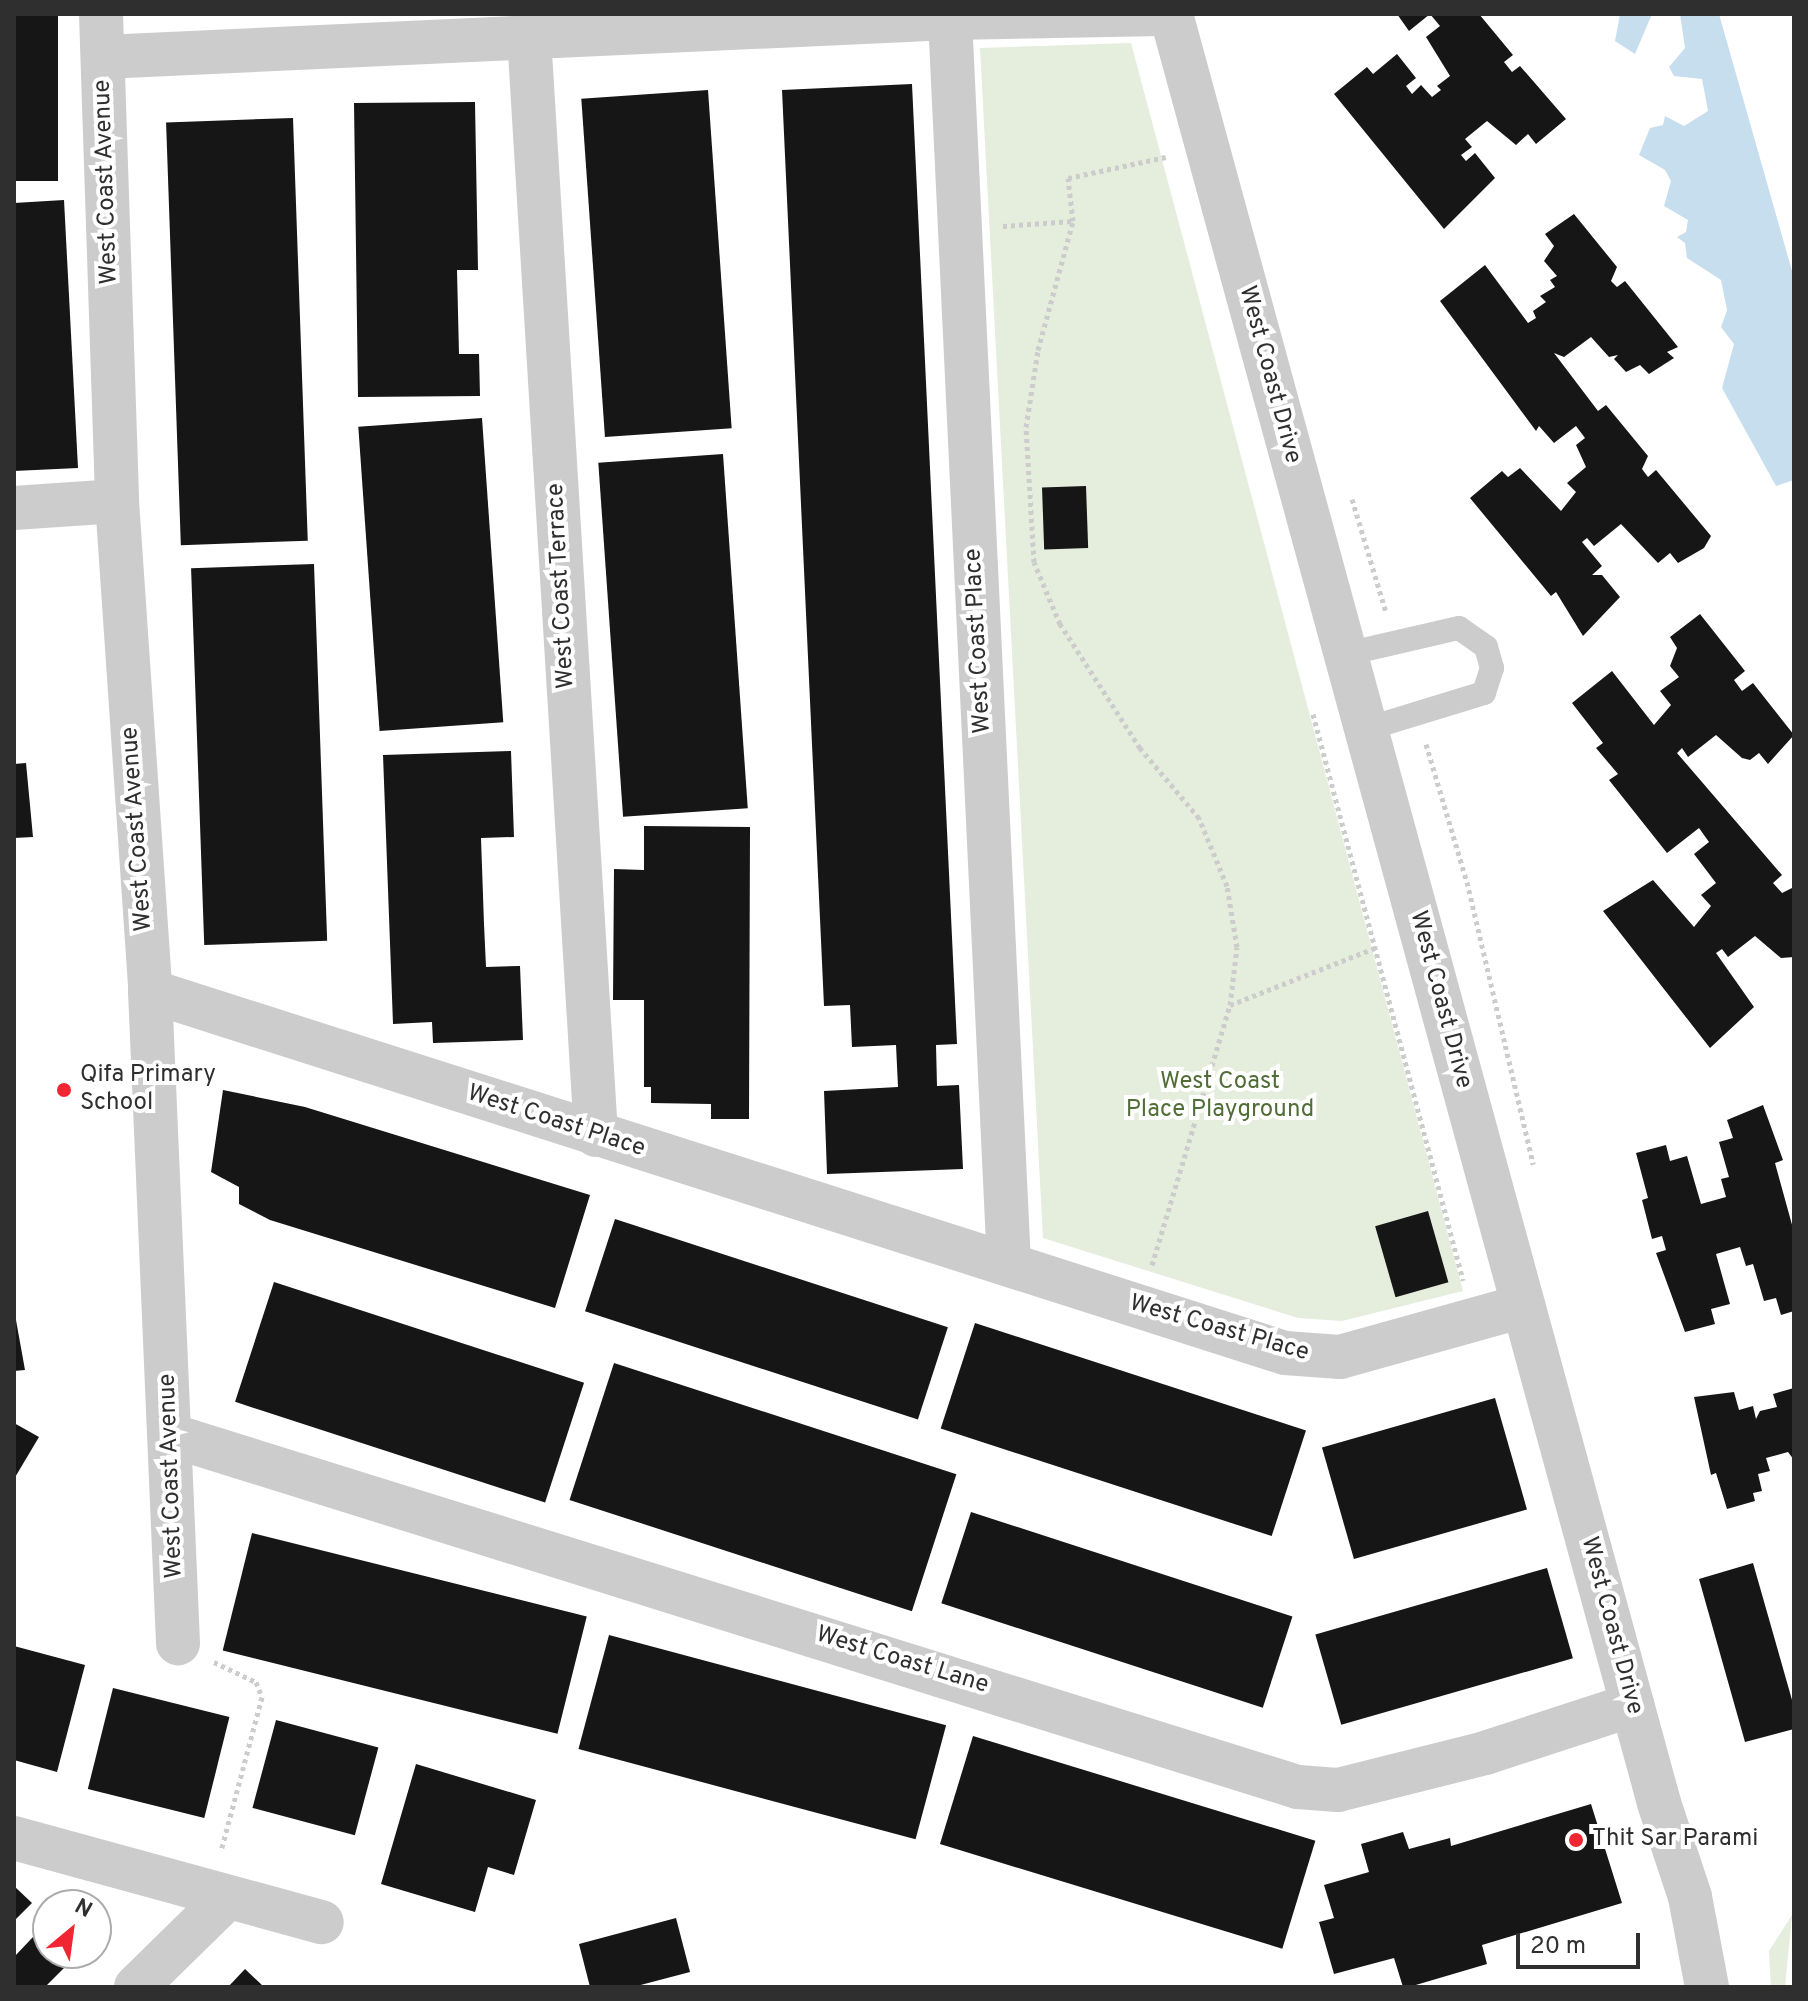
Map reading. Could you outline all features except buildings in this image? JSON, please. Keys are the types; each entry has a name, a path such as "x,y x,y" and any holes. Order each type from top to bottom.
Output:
{"street":[{"name":"West Coast Avenue","path":"101,14 117,501 150,991 173,1436 178,1643"},
{"path":"103,57 950,18 1162,14"},
{"name":"West Coast Drive","path":"1171,14 1632,1705 1690,1897 1707,1987"},
{"name":"West Coast Place","path":"950,18 1009,1265"},
{"name":"West Coast Terrace","path":"529,36 596,1135"},
{"path":"14,508 117,501"},
{"name":"West Coast Place","path":"150,991 1285,1353 1322,1359 1523,1306"},
{"name":"West Coast Lane","path":"173,1436 1298,1787 1353,1786 1485,1753 1632,1705"},
{"path":"14,1838 218,1897 322,1922"},
{"path":"136,1987 218,1897"}],"lane":[{"path":"1346,654 1459,628 1486,647 1492,668 1484,693 1366,729"}],"path":[{"path":"1148,1278 1230,1005 1237,947 1227,886 1199,818 1140,748 1060,624 1034,562 1026,427 1038,350 1073,221 1068,178 1167,156"},
{"path":"997,226 1073,221"},
{"path":"1230,1005 1375,948"},
{"path":"178,1643 256,1682 262,1697 218,1897"}],"green space":[{"name":"West Coast Place Playground","path":"1131,43 1463,1291 1342,1321 1298,1318 1043,1238 980,48"},
{"path":"1792,1915 1785,1987 1771,1987 1769,1951"}],"water":[{"path":"1620,14 1652,14 1635,54 1615,41"},
{"path":"1680,14 1719,14 1794,278 1794,480 1776,486 1722,388 1734,344 1721,327 1727,310 1721,280 1687,258 1685,243 1677,237 1686,232 1688,220 1664,206 1671,181 1665,170 1639,155 1650,128 1663,125 1665,116 1684,126 1708,111 1702,79 1674,76 1669,67 1685,48"}],"place":[{"name":"Qifa Primary School","path":"64,1090"},
{"name":"Thit Sar Parami","path":"1576,1840"}]}
